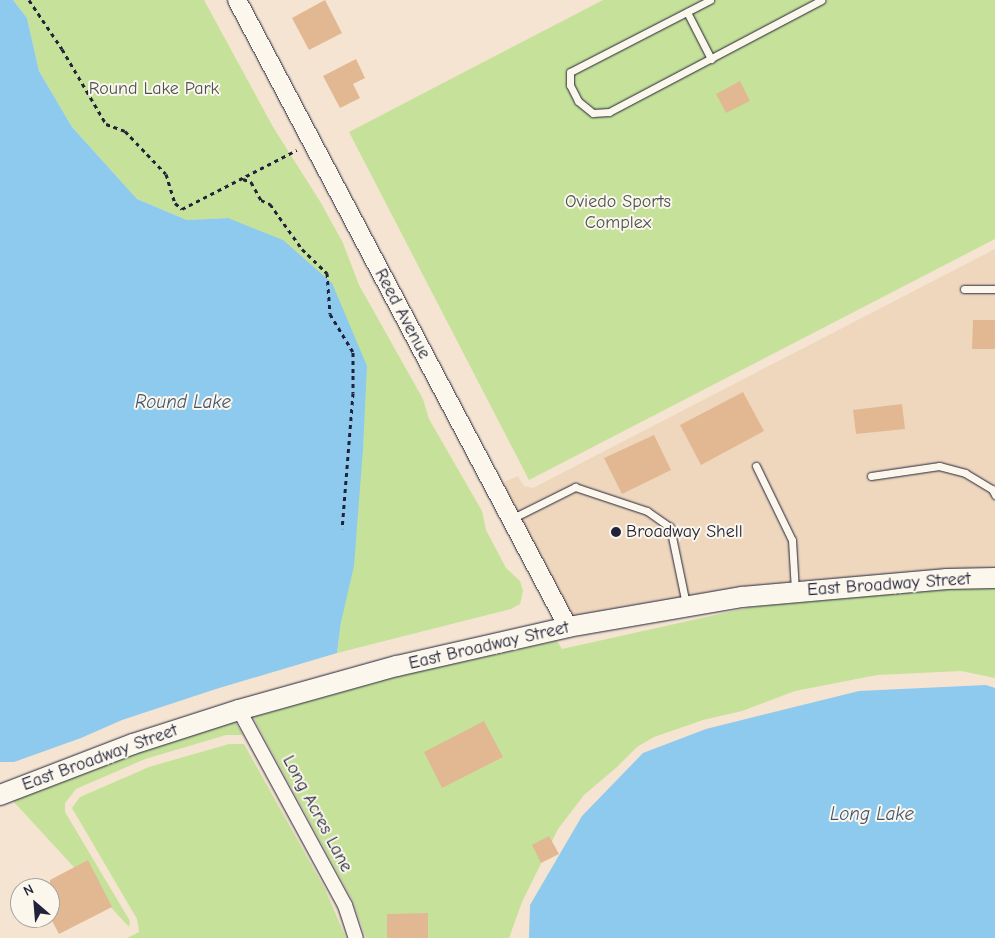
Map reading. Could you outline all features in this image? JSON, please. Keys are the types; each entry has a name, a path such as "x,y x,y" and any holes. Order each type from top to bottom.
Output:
{"main road":[{"name":"East Broadway Street","path":"0,795 133,744 239,710 397,666 568,628 742,597 947,579 995,578"}],"street":[{"name":"Reed Avenue","path":"236,0 568,628"},
{"name":"Long Acres Lane","path":"239,710 345,905 356,938"}],"lane":[{"path":"710,0 570,72 570,84 578,101 594,113 608,112 821,0"},
{"path":"687,12 711,59"},
{"path":"964,289 995,289"},
{"path":"756,466 792,540 795,593"},
{"path":"871,476 939,466 965,473 992,489 995,495"},
{"path":"511,519 575,487 647,511 670,527 686,607"}],"path":[{"path":"28,0 62,49 106,124 125,131 166,174 175,203 182,209 312,142"},
{"path":"242,178 251,182 261,200 270,204 302,249 327,273 330,314 353,352 353,393 342,529"}],"shaded area":[{"path":"995,249 995,568 946,569 740,587 572,616 502,483 518,476 524,486 533,488"}],"green space":[{"name":"Round Lake Park","path":"13,0 204,0 273,127 321,203 343,243 359,285 423,399 429,419 482,511 486,530 506,568 520,581 523,591 520,604 511,609 337,653 341,622 228,218 187,220 137,199 72,127 39,71 27,18"},
{"name":"Oviedo Sports Complex","path":"603,0 995,0 995,239 529,480 349,132"},
{"path":"995,588 995,678 961,671 877,675 795,691 742,711 703,720 654,737 637,747 584,795 558,829 522,902 509,938 366,938 353,901 253,717 400,676 557,641 562,649 751,607 949,589"},
{"path":"235,722 243,735 226,735 145,759 76,789 65,803 65,812 130,921 129,927 13,801 136,754"},
{"path":"229,744 244,744 325,889 346,938 127,938 139,932 137,919 72,808 80,797 149,767"}],"water":[{"name":"Round Lake","path":"0,0 13,0 27,18 39,71 72,127 137,199 187,220 228,218 283,240 332,283 367,366 354,566 341,622 337,653 216,689 122,720 81,738 14,762 0,762"},
{"name":"Long Lake","path":"986,685 995,688 995,938 529,938 530,905 582,816 643,753 706,729 859,691"}],"building":[{"path":"325,0 342,33 309,50 292,18"},
{"path":"356,59 365,78 353,84 360,98 340,108 323,76"},
{"path":"740,81 750,101 726,113 716,94"},
{"path":"973,320 995,320 995,349 972,349"},
{"path":"743,392 764,431 701,465 680,425"},
{"path":"902,404 905,429 856,434 853,410"},
{"path":"654,435 671,470 622,494 604,458"},
{"path":"484,721 503,757 442,788 424,752"},
{"path":"549,836 559,854 541,863 532,845"},
{"path":"88,860 112,907 59,934 56,928 60,928 60,878 54,878"},
{"path":"428,913 428,938 387,938 387,914"}],"place":[{"name":"Broadway Shell","path":"616,532"}]}
